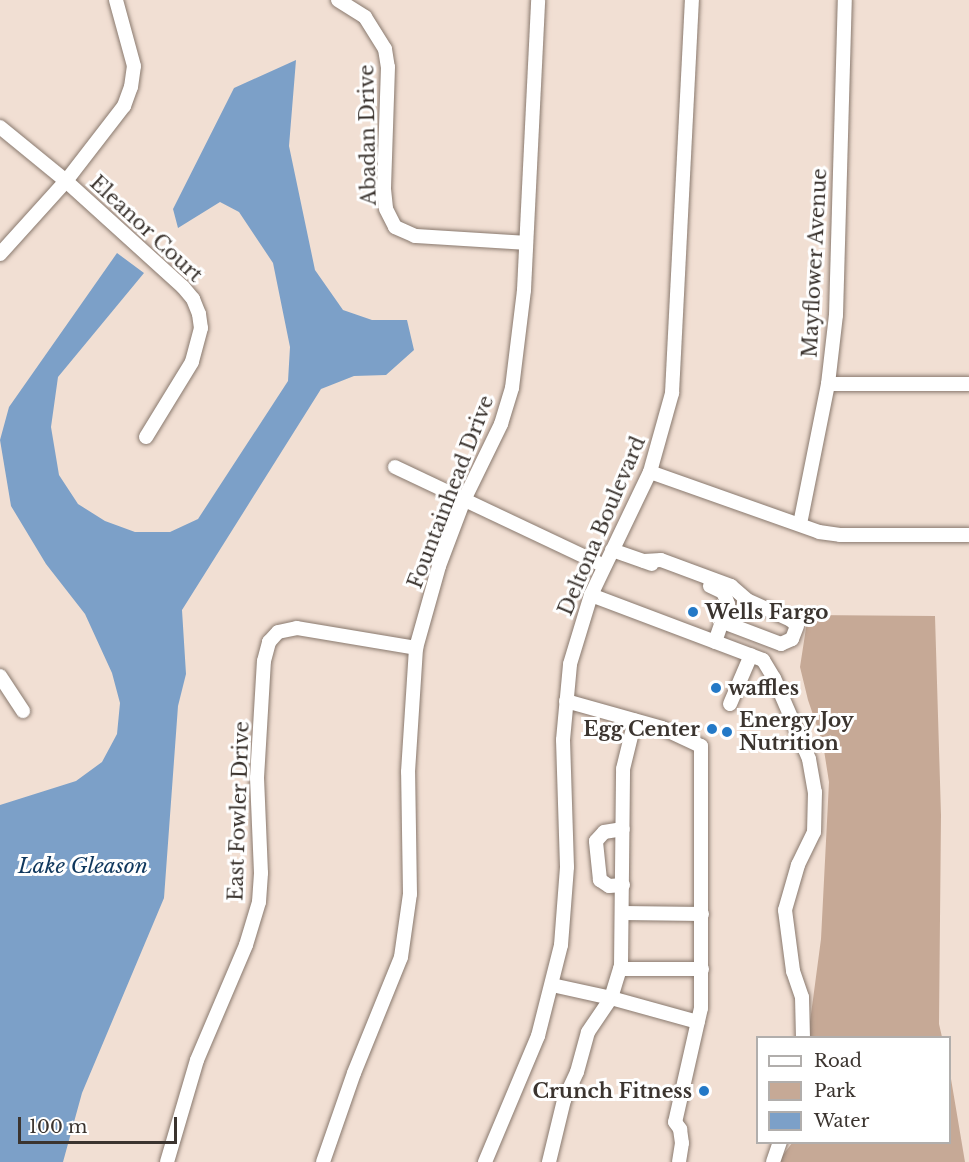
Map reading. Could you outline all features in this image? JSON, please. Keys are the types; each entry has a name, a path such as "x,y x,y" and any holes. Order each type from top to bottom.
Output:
{"street":[{"path":"0,254 66,181 124,106 131,87 134,66 116,0"},
{"name":"Abadan Drive","path":"338,0 364,18 385,49 388,66 384,189 386,209 395,227 415,236 525,243"},
{"name":"Fountainhead Drive","path":"323,1162 354,1073 400,957 410,894 408,772 416,648 439,566 464,500 501,424 512,388 524,290 538,0"},
{"name":"Deltona Boulevard","path":"485,1162 526,1071 552,986 565,912 567,867 562,785 570,664 591,595 650,472 672,393 692,0"},
{"name":"Mayflower Avenue","path":"800,524 828,384 836,315 845,0"},
{"name":"Eleanor Court","path":"0,127 66,181 183,286 199,314 201,328 192,362 146,437"},
{"path":"828,384 969,384"},
{"path":"395,467 604,566"},
{"path":"650,472 819,532 840,535 969,535"},
{"path":"612,550 723,592 728,604 715,642"},
{"path":"644,561 661,560 731,586 747,600 791,620 796,626 792,639 781,644 723,622"},
{"path":"591,595 763,660 774,678 809,759 815,792 814,832 798,865 784,910 793,971 802,997 803,1036"},
{"name":"East Fowler Drive","path":"167,1162 197,1060 246,945 259,902 261,873 257,778 264,661 268,642 280,632 297,628 416,648"},
{"path":"730,704 751,655"},
{"path":"0,676 23,711"},
{"path":"566,701 635,720 688,738 701,746 702,969 698,1022 675,1122 680,1129 682,1143 680,1162"},
{"path":"549,1162 564,1100 577,1072 588,1032 611,998 620,969 623,885 622,769 635,720"},
{"path":"623,830 604,832 596,841 600,880 609,886 623,885"},
{"path":"622,913 702,914"},
{"path":"620,969 702,969"},
{"path":"552,986 611,998 698,1022"},
{"path":"773,1162 780,1144"}],"green space":[{"path":"808,615 935,616 941,815 939,1024 942,1036 808,1036 821,939 829,782 823,744 800,667"},
{"path":"951,1079 965,1162 778,1162 791,1144 951,1144"}],"water":[{"name":"Lake Gleason","path":"296,60 289,146 315,270 343,310 372,320 407,320 414,350 386,375 354,376 321,389 182,610 186,674 178,706 164,898 82,1093 63,1162 0,1162 0,805 76,781 102,762 117,734 120,703 112,673 85,614 46,564 11,506 0,440 9,407 117,253 144,273 58,377 51,427 59,475 78,504 105,521 135,532 170,532 198,519 288,381 290,347 273,263 239,212 220,202 178,228 173,209 234,88"}],"place":[{"name":"Wells Fargo","path":"693,612"},
{"name":"waffles","path":"716,688"},
{"name":"Egg Center","path":"712,729"},
{"name":"Energy Joy Nutrition","path":"727,732"},
{"name":"Crunch Fitness","path":"704,1091"}]}
